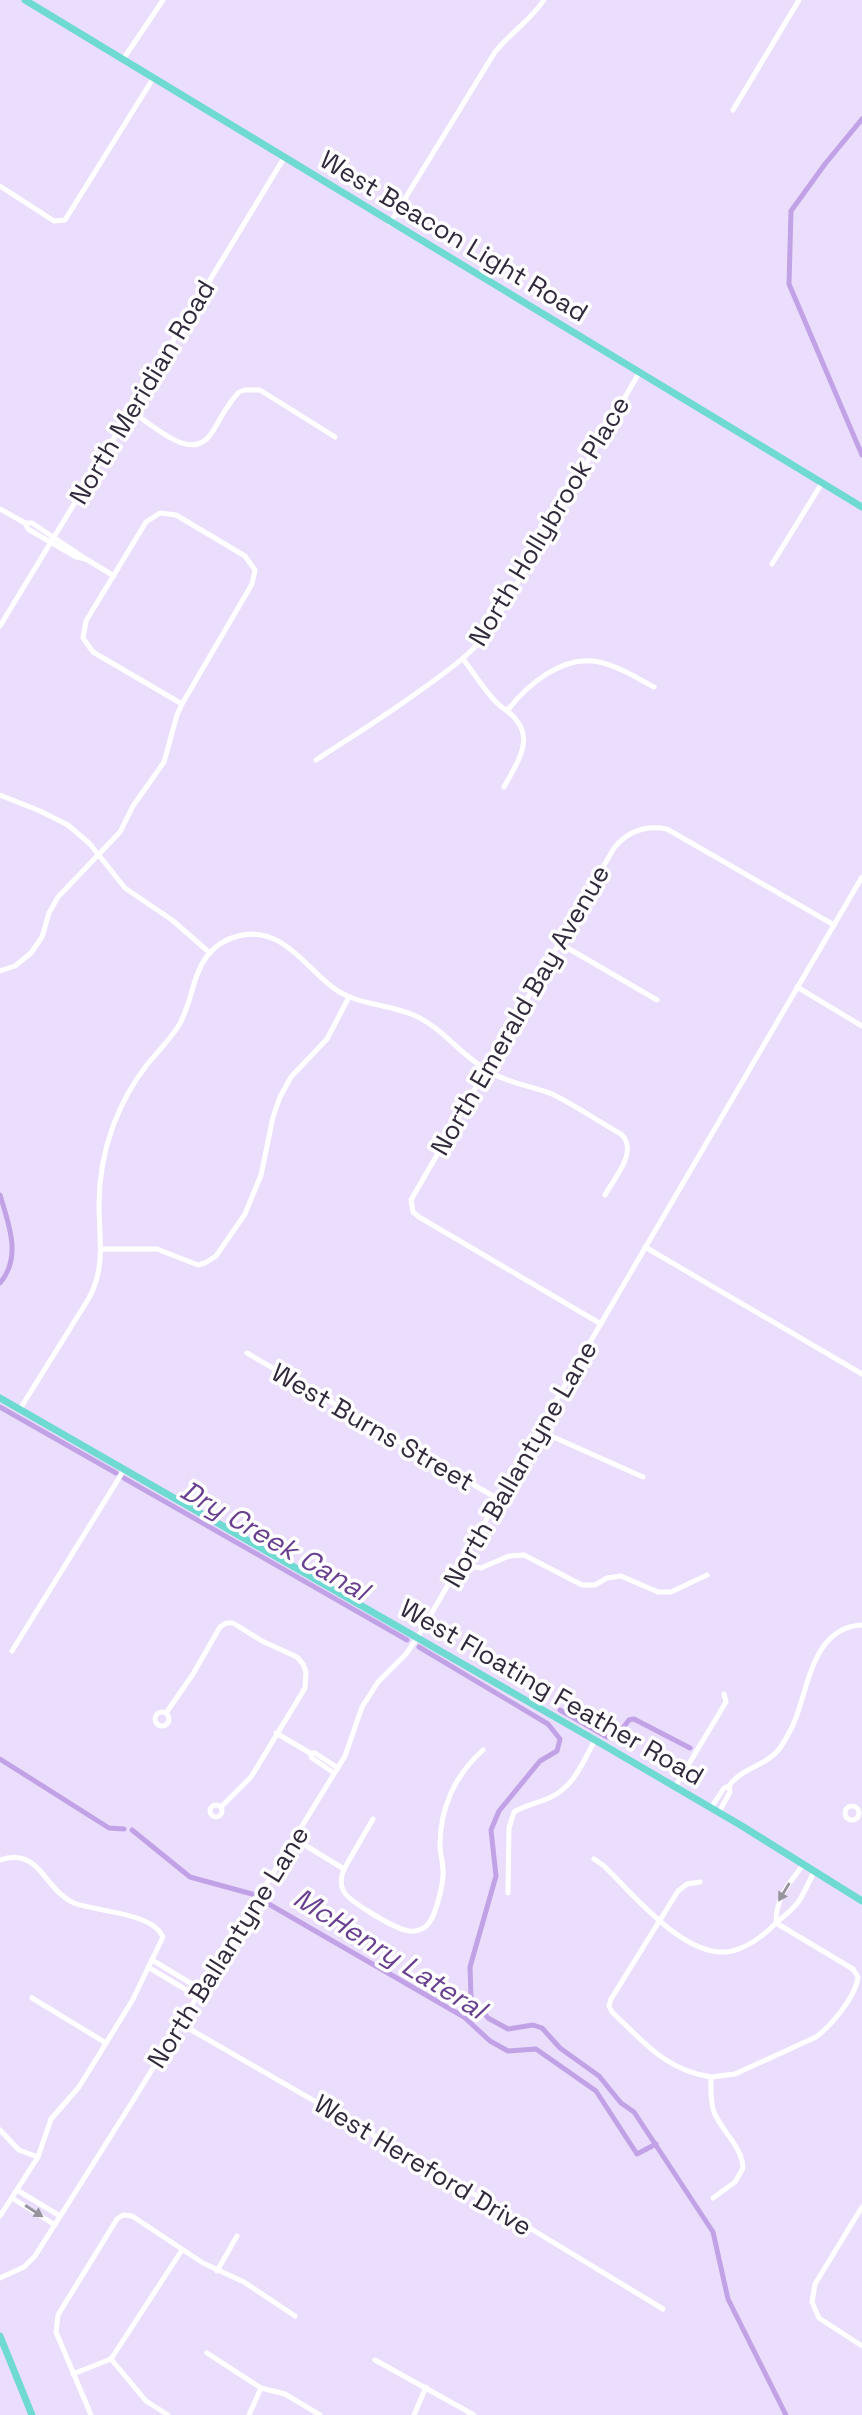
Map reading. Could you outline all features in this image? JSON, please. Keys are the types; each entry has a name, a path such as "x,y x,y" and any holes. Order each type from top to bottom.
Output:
{"main road":[{"name":"West Beacon Light Road","path":"25,0 862,507"},
{"name":"West Floating Feather Road","path":"0,1398 719,1812 862,1900"},
{"path":"0,2336 32,2415"}],"street":[{"path":"124,58 163,0"},
{"path":"390,223 495,52 532,16 544,0"},
{"path":"733,110 799,0"},
{"path":"0,186 54,220 65,220 154,76"},
{"name":"North Meridian Road","path":"0,625 284,159"},
{"name":"North Hollybrook Place","path":"316,760 392,710 463,659 480,643 639,373"},
{"path":"130,411 183,445 197,444 209,437 239,392 254,389 267,394 335,436"},
{"path":"772,564 822,483"},
{"path":"0,509 25,523 28,529 114,576"},
{"path":"0,971 15,965 31,953 42,937 58,897 116,837 133,806 164,762 182,704 252,584 255,570 245,556 176,515 160,513 146,522 86,621 83,638 93,652 182,704"},
{"path":"463,659 495,702 520,725 523,737 519,758 504,787"},
{"path":"507,711 524,691 560,667 574,662 590,660 604,663 654,687"},
{"path":"0,795 60,820 79,834 125,888 172,920 210,953"},
{"name":"North Emerald Bay Avenue","path":"601,1324 419,1217 411,1206 413,1194 614,848 629,834 645,828 674,832 834,925"},
{"name":"North Ballantyne Lane","path":"0,2278 30,2262 198,1997 336,1771 353,1739 359,1714 371,1692 406,1654 461,1565 862,877"},
{"path":"20,1409 93,1291 100,1271 100,1184 113,1126 137,1078 179,1025 200,969 210,953 237,936 253,934 269,937 287,946 331,986 349,997 402,1011 428,1022 485,1070 508,1081 552,1095 621,1134 627,1140 629,1153 605,1195"},
{"path":"559,943 657,1000"},
{"path":"797,987 862,1026"},
{"path":"102,1249 157,1249 198,1265 216,1256 254,1195 273,1117 283,1090 299,1068 327,1039 349,997"},
{"path":"645,1247 862,1374"},
{"name":"West Burns Street","path":"247,1353 500,1500"},
{"path":"540,1431 643,1477"},
{"path":"12,1651 124,1470"},
{"path":"461,1565 481,1568 509,1556 524,1555 582,1585 595,1585 607,1578 621,1576 658,1592 671,1591 707,1575"},
{"path":"166,1713 193,1674 220,1627 226,1623 233,1623 262,1641 297,1657 303,1664 306,1672 305,1688 251,1777 221,1807"},
{"path":"711,1808 724,1788 733,1780 764,1764 777,1752 796,1717 806,1682 824,1645 833,1635 860,1625"},
{"path":"675,1787 726,1702 724,1694"},
{"path":"276,1733 336,1771"},
{"path":"508,1892 509,1828 514,1812 552,1797 565,1788 576,1775 595,1740"},
{"path":"373,1819 344,1869 342,1888 352,1900 401,1928 413,1931 423,1928 434,1915 443,1880 440,1843 444,1811 461,1774 483,1750"},
{"path":"719,1812 730,1792 729,1786"},
{"path":"295,1839 344,1869"},
{"path":"0,2216 38,2157 51,2119 79,2087 132,2001 162,1942 163,1934 127,1915 72,1902 55,1890 34,1863 18,1857 2,1859"},
{"path":"594,1859 659,1920 695,1946 726,1952 747,1946 789,1913 801,1898 814,1872"},
{"path":"776,1923 776,1907 803,1865"},
{"path":"700,1882 687,1884 678,1891 609,2006 650,2049 674,2067 711,2077 735,2074 816,2037 828,2028 838,2015 857,1985 858,1977 853,1969 776,1923"},
{"path":"152,1960 202,1990"},
{"path":"148,1967 198,1997"},
{"path":"32,1998 106,2043"},
{"name":"West Hereford Drive","path":"181,2024 443,2176 663,2309"},
{"path":"711,2077 711,2098 715,2113 743,2160 743,2168 735,2182 713,2198"},
{"path":"0,2130 19,2150 38,2157"},
{"path":"17,2190 60,2216"},
{"path":"12,2198 55,2225"},
{"path":"862,2207 815,2284 812,2302 819,2318 862,2346"},
{"path":"91,2415 56,2332 55,2323 117,2219 124,2215 132,2216 182,2250 244,2283 295,2316"},
{"path":"217,2271 237,2236"},
{"path":"73,2374 111,2359 182,2250"},
{"path":"207,2353 261,2388 285,2394 320,2415"},
{"path":"111,2359 146,2402 168,2415"},
{"path":"375,2360 474,2415"},
{"path":"414,2415 426,2387"},
{"path":"249,2415 261,2388"}],"waterway":[{"path":"862,119 791,211 789,284 862,455"},
{"name":"Dry Creek Canal","path":"0,1195 12,1240 11,1262 0,1283"},
{"name":"Dry Creek Canal","path":"0,1407 116,1473"},
{"name":"Dry Creek Canal","path":"122,1477 407,1640"},
{"name":"Dry Creek Canal","path":"419,1647 548,1724 560,1739 557,1751 540,1761 499,1811 491,1830 496,1876 470,1967 471,1997 488,2018 508,2029 533,2025 542,2028 560,2048 599,2076 621,2103 634,2112 713,2232 728,2299 786,2415"},
{"path":"560,1710 607,1737 616,1737 629,1720 634,1719 690,1748"},
{"name":"McHenry Lateral","path":"0,1759 109,1828 124,1829"},
{"name":"McHenry Lateral","path":"132,1830 190,1877 252,1894"},
{"name":"McHenry Lateral","path":"260,1899 464,2017 490,2041 508,2051 536,2049 596,2091 637,2154 656,2144"}]}
